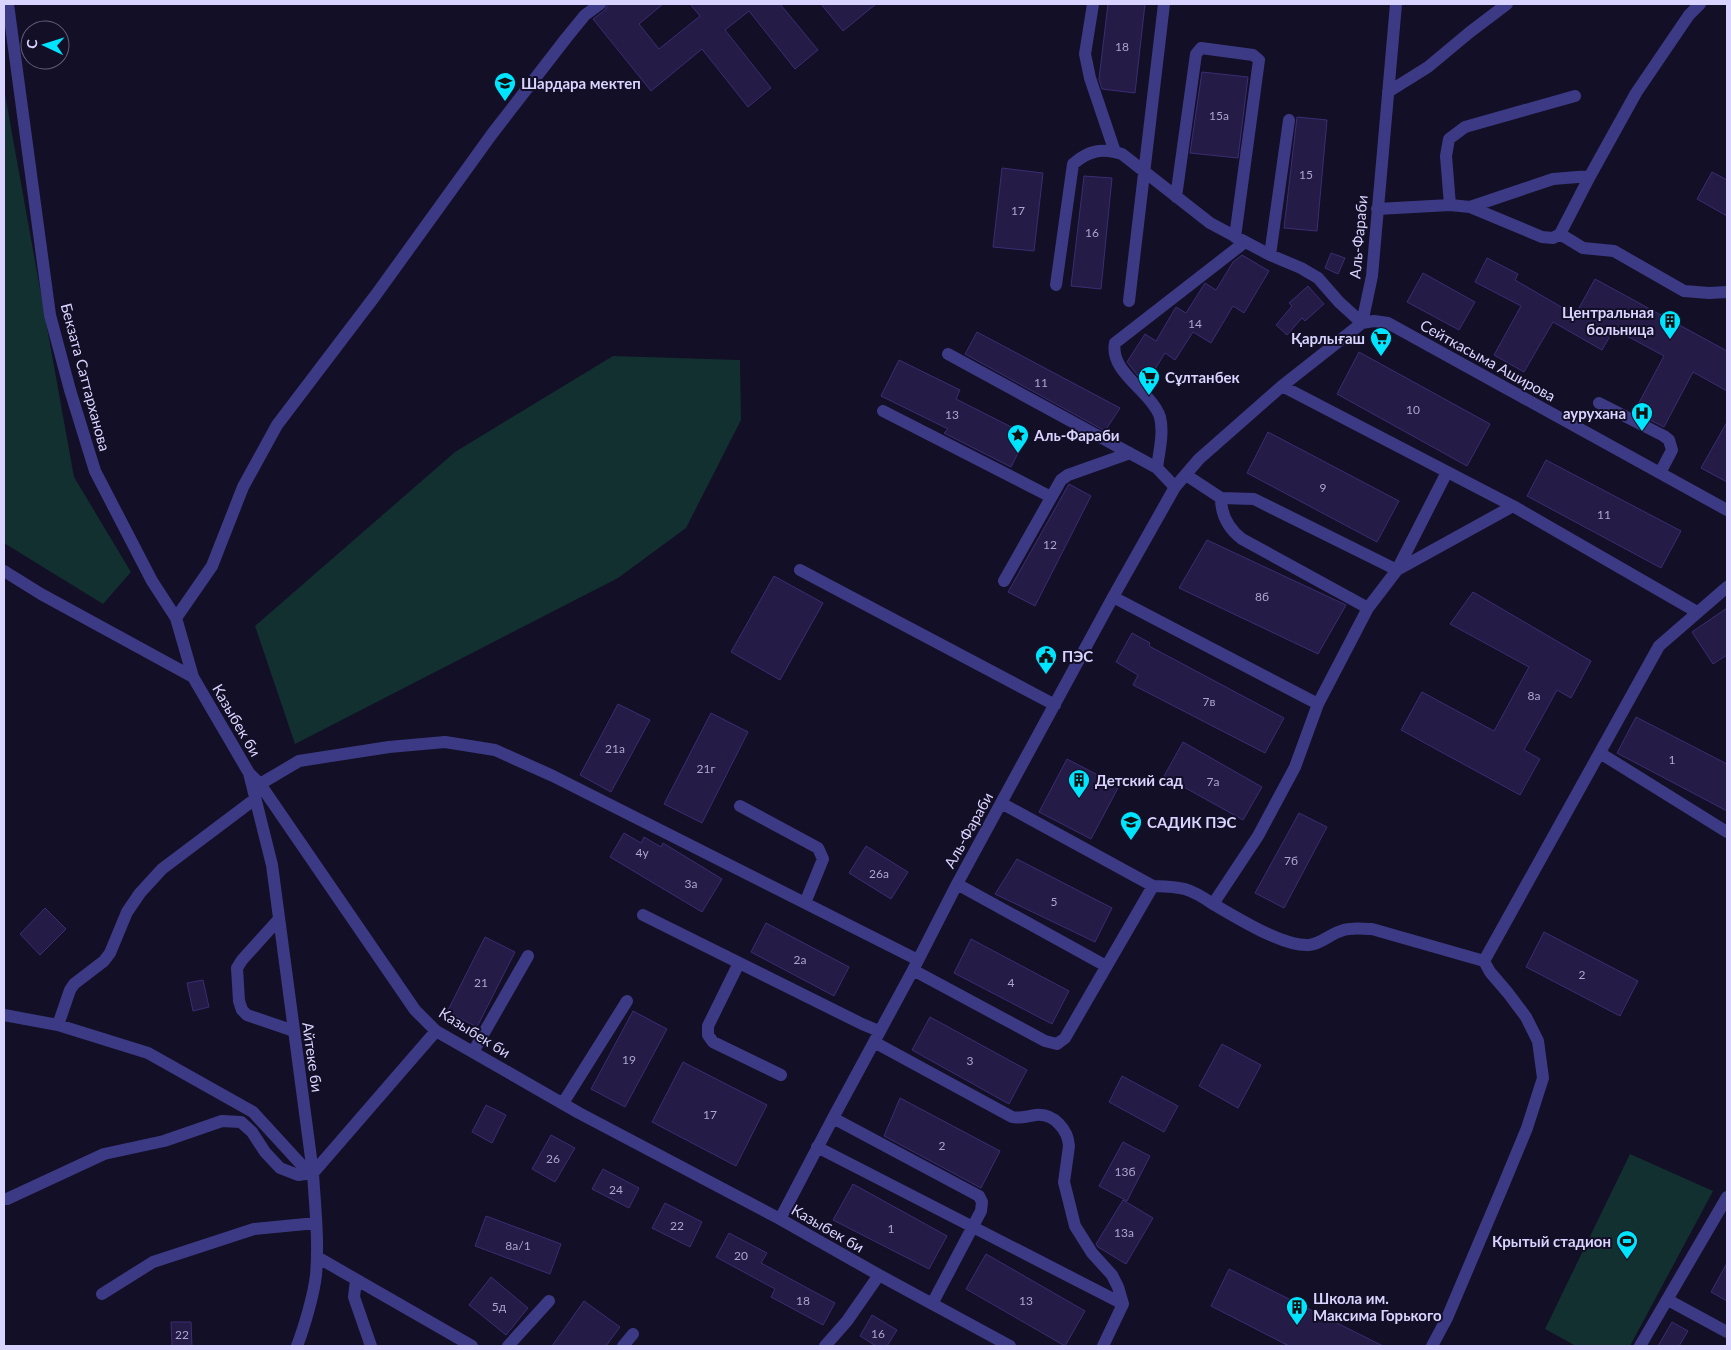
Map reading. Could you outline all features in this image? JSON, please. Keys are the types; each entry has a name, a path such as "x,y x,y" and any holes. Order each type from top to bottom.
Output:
{"street":[{"name":"Бекзата Саттарханова","path":"8,4 50,315 70,390 95,471 152,581 176,618 193,677"},
{"path":"176,618 212,566 243,486 277,425 375,296 492,134 585,15 600,4"},
{"path":"1093,4 1085,54 1090,78 1115,152"},
{"path":"1129,300 1164,4"},
{"name":"Аль-Фараби","path":"780,1219 957,884 1113,597 1176,487 1199,459 1282,386 1362,323 1372,276 1396,4"},
{"path":"1388,92 1428,67 1507,4"},
{"path":"1377,209 1450,205 1470,207 1542,236 1553,238 1560,234 1636,93 1690,15 1700,4"},
{"path":"1157,468 1161,439 1160,420 1156,407 1143,395 1116,360 1113,352 1115,344 1240,240 1259,60 1253,55 1201,48 1196,54 1176,197"},
{"path":"1450,205 1446,156 1449,139 1465,127 1576,96"},
{"path":"1270,255 1289,120"},
{"path":"1056,285 1073,164 1084,154 1096,151 1115,152 1122,154 1210,223 1270,255 1302,268 1318,278 1339,302 1362,323"},
{"path":"1470,207 1553,178 1590,176"},
{"path":"1560,234 1583,248 1614,251 1684,291 1727,292"},
{"name":"Сейткасыма Аширова","path":"1362,323 1374,321 1388,323 1727,510"},
{"path":"948,354 1157,468 1176,487"},
{"path":"1282,386 1513,506 1697,612"},
{"path":"1599,403 1669,440 1672,450 1660,473"},
{"path":"883,410 1051,497"},
{"path":"1004,581 1061,480 1068,474 1130,453"},
{"path":"1213,904 1258,836 1295,767 1318,704 1368,608 1397,570 1447,472"},
{"path":"1186,475 1221,498 1254,499 1397,570"},
{"path":"1221,498 1221,507 1232,531 1242,539 1368,608"},
{"path":"1397,570 1513,506"},
{"path":"800,570 1056,705"},
{"name":"Казыбек би","path":"4,571 41,594 193,677 249,773 260,784 415,1010 436,1031 563,1104 780,1219 1010,1346"},
{"path":"1484,961 1659,646 1727,587"},
{"path":"1113,597 1318,704"},
{"path":"260,784 299,761 389,747 445,742 495,750 553,776 805,903 1045,1041 1057,1044 1065,1038 1153,886"},
{"path":"1600,753 1727,832"},
{"name":"Айтеке би","path":"249,773 272,865 294,1031 316,1223 316,1277 297,1346"},
{"path":"58,1025 70,990 74,984 104,961 110,953 127,912 140,893 162,869 256,799"},
{"path":"1001,803 1153,886 1170,886 1194,891 1258,930 1289,942 1309,945 1341,931 1353,928 1372,930 1484,961 1490,972 1526,1017 1538,1041 1543,1078 1527,1128 1447,1318 1432,1346"},
{"path":"740,806 818,848 822,853 823,859 805,903"},
{"path":"957,884 1106,966"},
{"path":"643,915 739,963 876,1036 1012,1117 1019,1119 1044,1115 1064,1128 1069,1146 1064,1182 1075,1226 1092,1253 1112,1275 1118,1287 1122,1304 1103,1346"},
{"path":"279,919 237,968 239,1001 242,1010 247,1015 294,1031"},
{"path":"473,1052 528,956"},
{"path":"739,963 708,1026 708,1035 713,1042 781,1075"},
{"path":"563,1104 627,1001"},
{"path":"4,1015 58,1025 148,1053 253,1112 311,1173"},
{"path":"7,1199 104,1154 164,1141 222,1121 241,1122 252,1132 265,1152 280,1168 298,1175 311,1173 436,1031"},
{"path":"833,1118 979,1196 982,1202 981,1210 932,1304"},
{"path":"817,1147 1122,1304"},
{"path":"1640,1346 1727,1197"},
{"path":"102,1294 153,1262 254,1229 316,1223"},
{"path":"317,1257 472,1346"},
{"path":"825,1346 847,1321 879,1275"},
{"path":"356,1280 354,1297 370,1346"},
{"path":"1668,1300 1727,1332"},
{"path":"508,1346 549,1301"},
{"path":"623,1346 632,1334"}],"green space":[{"path":"4,89 74,477 131,572 103,604 4,543"},
{"path":"613,356 740,360 741,420 686,528 618,578 295,744 255,626 455,452"},
{"name":"Крытый стадион","path":"1630,1154 1713,1191 1630,1346 1576,1346 1545,1329"}],"building":[{"name":"Шардара мектеп","path":"608,4 663,4 639,24 659,49 700,16 690,4 780,4 818,50 795,69 749,11 725,30 771,88 748,107 702,49 651,91 593,19 605,10"},
{"path":"821,4 876,4 843,31"},
{"path":"1108,4 1145,4 1135,93 1102,89 1099,79"},
{"path":"1202,72 1248,77 1238,158 1190,153"},
{"path":"1297,117 1327,120 1317,231 1284,228"},
{"path":"1002,168 1043,173 1034,251 993,247"},
{"path":"1712,172 1727,180 1727,216 1697,199"},
{"path":"1084,176 1112,178 1101,289 1071,286"},
{"path":"1331,253 1345,258 1338,274 1325,268"},
{"path":"1242,255 1269,271 1244,313 1233,306 1211,343 1193,332 1175,360 1165,353 1147,382 1138,376 1127,362 1145,334 1156,341 1176,307 1186,313 1205,283 1216,290 1233,262"},
{"path":"1487,258 1518,274 1515,280 1575,315 1595,279 1727,351 1727,391 1693,372 1664,427 1634,412 1664,356 1614,329 1602,350 1553,322 1524,372 1494,355 1521,306 1475,282"},
{"path":"1423,273 1475,302 1459,330 1407,302"},
{"path":"1308,286 1324,304 1305,321 1302,318 1287,335 1276,325 1292,306 1289,303"},
{"path":"977,332 1120,408 1105,431 965,354"},
{"path":"1359,352 1490,424 1467,466 1337,394"},
{"path":"899,360 960,390 956,399 1027,435 1011,467 944,433 948,429 881,396"},
{"path":"1727,422 1727,482 1701,468"},
{"path":"1268,432 1399,501 1377,542 1247,473"},
{"path":"1546,460 1681,531 1661,568 1527,496"},
{"path":"1069,484 1091,496 1035,606 1008,592"},
{"path":"1207,540 1346,605 1318,654 1179,588"},
{"path":"774,576 823,603 780,680 731,652"},
{"path":"1473,592 1591,661 1571,698 1557,690 1524,750 1540,759 1520,795 1401,730 1422,692 1494,731 1529,667 1450,624"},
{"path":"1727,608 1727,655 1713,664 1692,632"},
{"path":"1132,633 1150,643 1149,646 1284,718 1265,753 1133,685 1138,675 1116,662"},
{"path":"618,704 650,720 611,792 580,775"},
{"path":"711,713 748,732 702,823 664,804"},
{"path":"1636,717 1727,764 1727,811 1617,753"},
{"path":"1183,742 1262,787 1243,820 1164,776"},
{"name":"Детский сад","path":"1067,759 1119,786 1091,839 1039,812"},
{"path":"1299,813 1327,827 1284,908 1255,893"},
{"path":"624,833 641,843 644,837 661,847 663,843 722,879 702,912 610,857"},
{"path":"866,846 908,872 891,899 849,873"},
{"path":"1017,859 1112,908 1095,942 995,894"},
{"path":"45,908 66,929 40,955 20,934"},
{"path":"766,923 849,967 834,996 751,952"},
{"path":"1544,932 1638,981 1620,1016 1526,967"},
{"path":"485,937 515,952 477,1027 447,1012"},
{"path":"971,939 1069,991 1052,1024 954,973"},
{"path":"203,980 209,1007 193,1011 187,983"},
{"path":"633,1011 667,1029 625,1107 591,1089"},
{"path":"930,1017 1027,1070 1009,1104 912,1050"},
{"path":"1222,1044 1261,1065 1238,1108 1199,1086"},
{"path":"683,1062 767,1105 736,1166 652,1122"},
{"path":"1122,1076 1178,1106 1164,1132 1109,1102"},
{"path":"900,1098 1000,1151 981,1188 884,1136"},
{"path":"486,1105 506,1115 492,1143 472,1132"},
{"path":"551,1135 575,1148 555,1182 532,1169"},
{"path":"1123,1142 1150,1156 1127,1201 1099,1186"},
{"path":"603,1169 639,1188 629,1208 592,1189"},
{"path":"853,1184 947,1236 929,1269 833,1220"},
{"path":"1123,1200 1153,1218 1126,1264 1096,1244"},
{"path":"665,1203 702,1222 690,1247 652,1228"},
{"path":"486,1216 561,1244 550,1274 475,1246"},
{"path":"729,1233 767,1253 761,1263 835,1303 823,1325 771,1297 775,1289 716,1257"},
{"path":"986,1254 1085,1311 1065,1346 966,1289"},
{"path":"1727,1263 1727,1301 1711,1292"},
{"name":"Школа им. Максима Горького","path":"1229,1269 1383,1346 1289,1346 1211,1306"},
{"path":"491,1277 528,1308 506,1335 469,1305"},
{"path":"584,1301 620,1327 606,1346 552,1346"},
{"path":"872,1315 897,1330 887,1346 876,1346 860,1336"},
{"path":"171,1322 191,1322 192,1346 172,1346"},
{"path":"1672,1322 1688,1331 1679,1346 1658,1346"}],"place":[{"name":"Шардара мектеп","path":"505,102"},
{"name":"Центральная больница","path":"1670,340"},
{"name":"Қарлығаш","path":"1381,357"},
{"name":"Сұлтанбек","path":"1149,396"},
{"name":"аурухана","path":"1642,432"},
{"name":"Аль-Фараби","path":"1018,454"},
{"name":"ПЭС","path":"1046,675"},
{"name":"Детский сад","path":"1079,799"},
{"name":"САДИК ПЭС","path":"1131,841"},
{"name":"Крытый стадион","path":"1627,1260"},
{"name":"Школа им. Максима Горького","path":"1297,1326"}]}
